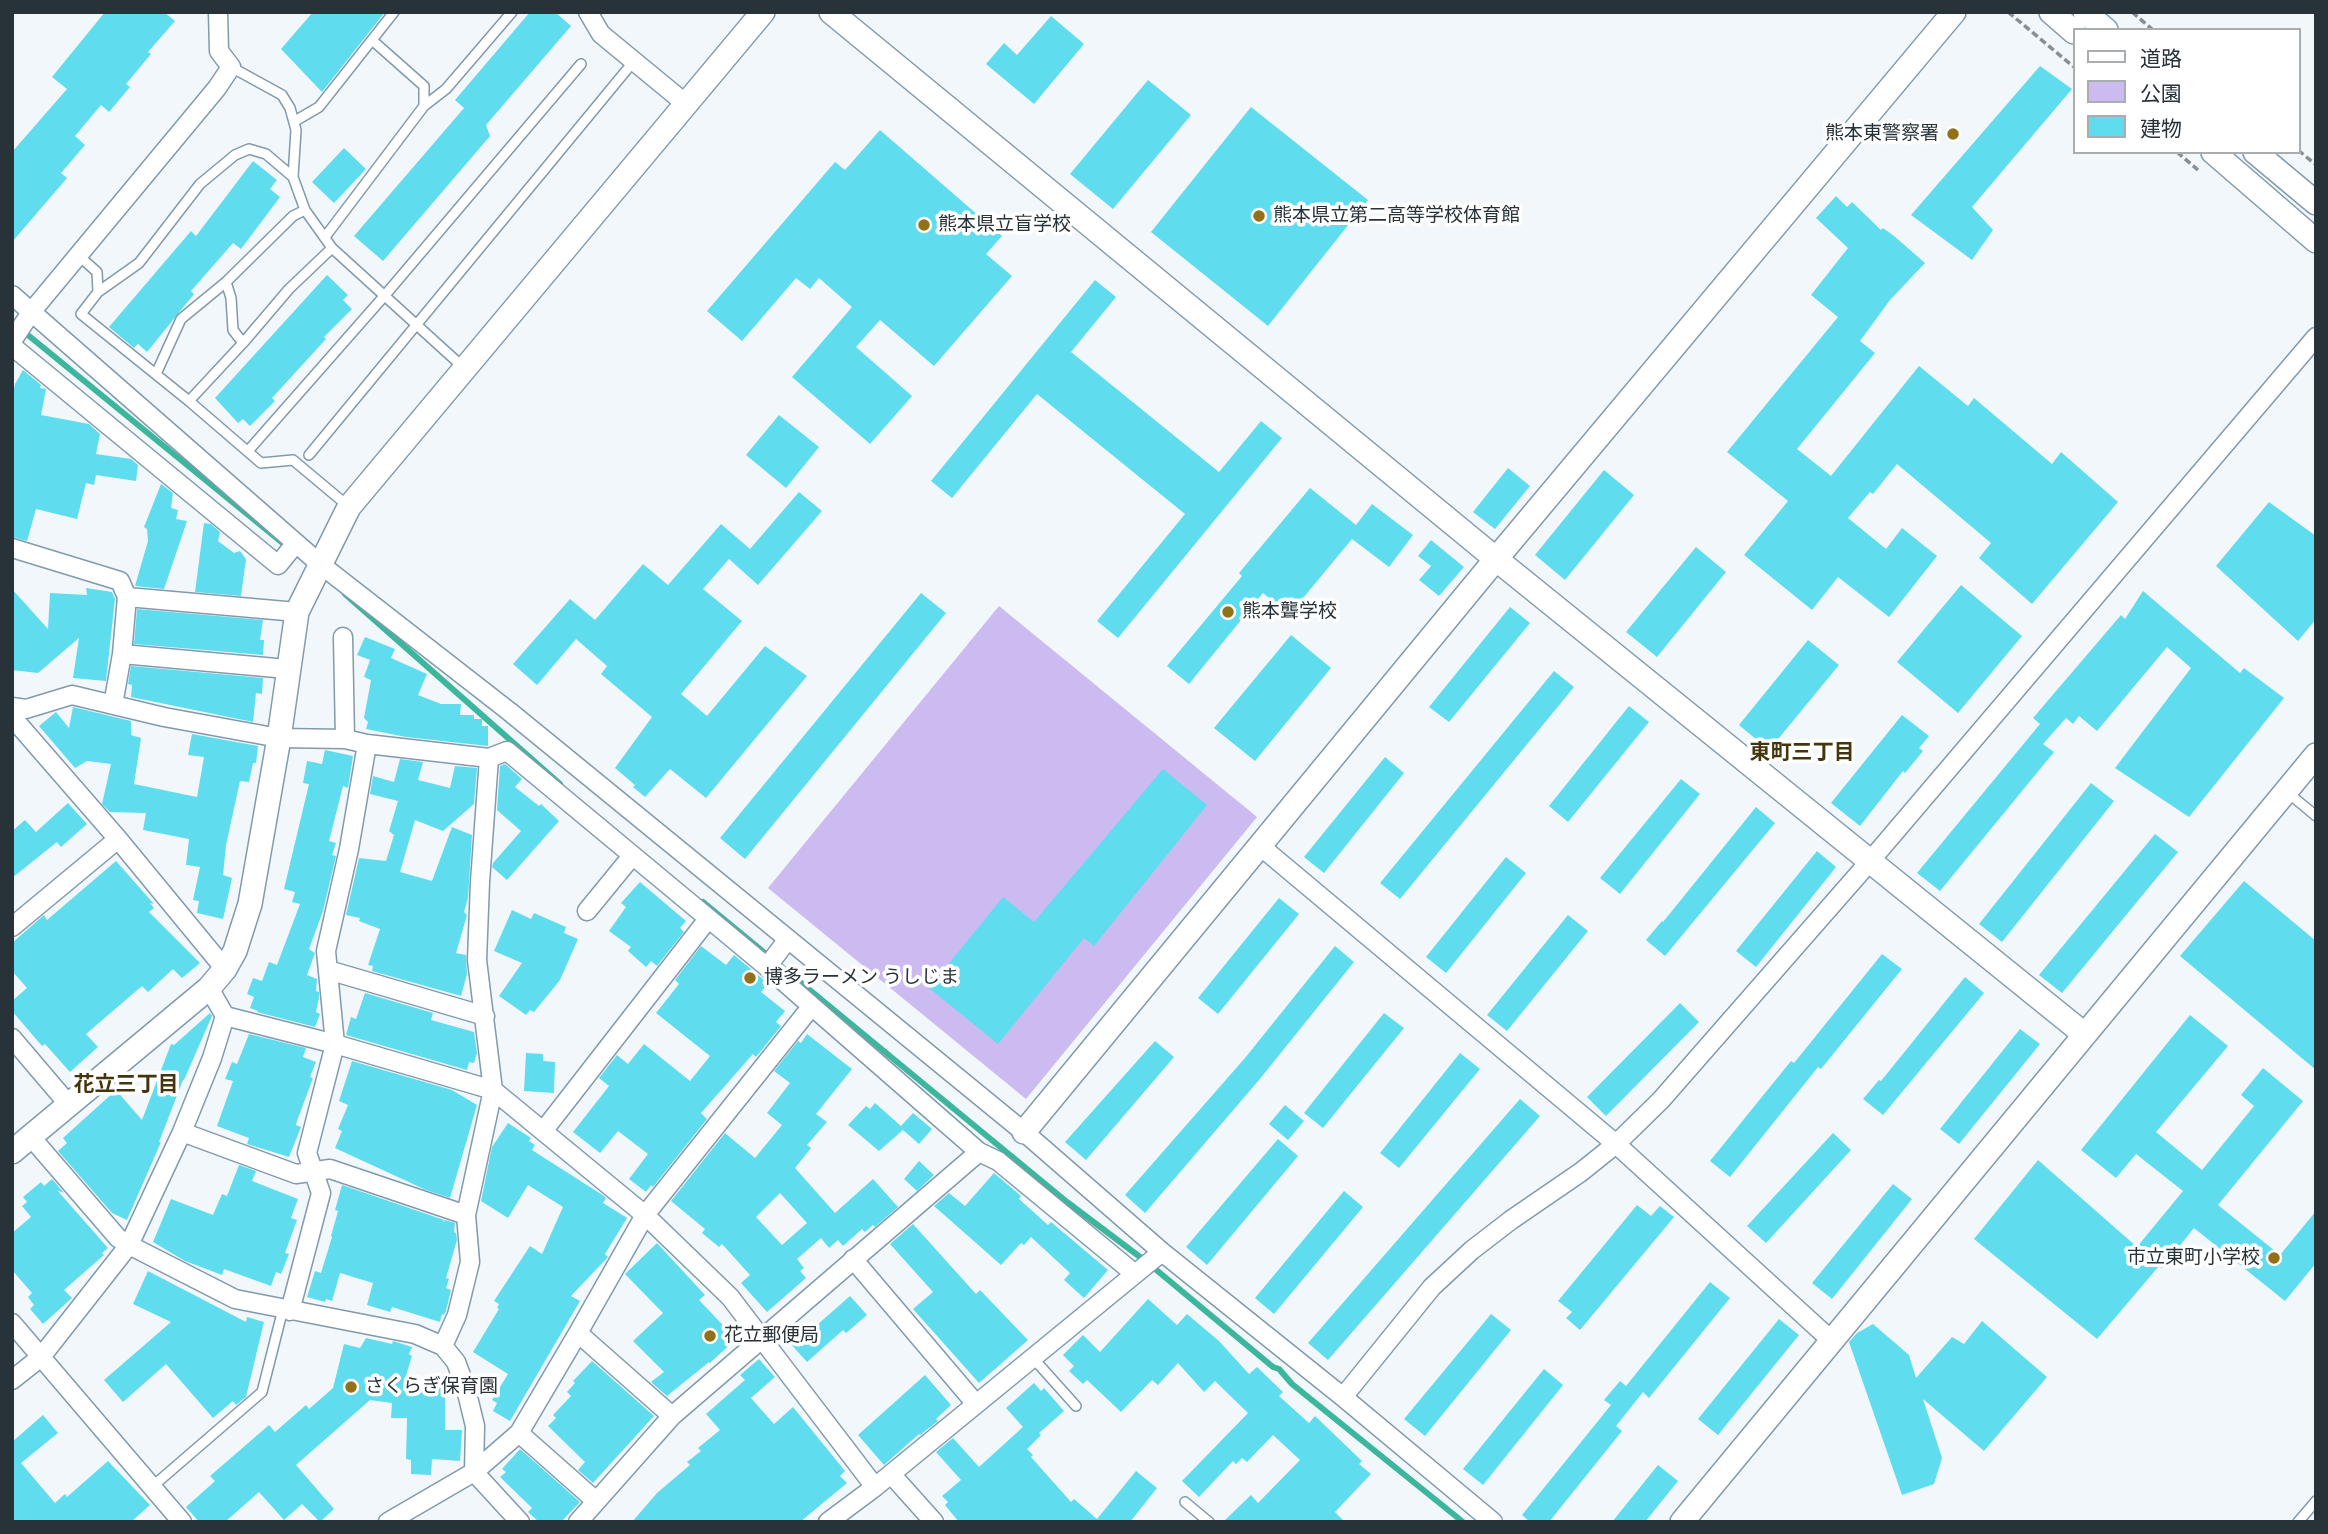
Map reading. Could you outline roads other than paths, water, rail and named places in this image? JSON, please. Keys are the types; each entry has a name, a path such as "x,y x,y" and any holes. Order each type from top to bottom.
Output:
{"street":[{"path":"218,12 219,51 231,67 217,88 32,311 12,343 278,565 296,543"},
{"path":"588,12 601,34 686,104"},
{"path":"12,1152 209,988 225,969 235,951 250,904 279,738 297,612 349,507 763,12"},
{"path":"831,12 1496,559 2084,1034"},
{"path":"1024,1132 1496,559 1954,12"},
{"path":"2051,12 2072,30"},
{"path":"2085,12 2104,28"},
{"path":"2215,154 2316,241"},
{"path":"2257,154 2316,203"},
{"path":"12,295 320,564 510,712 788,939 1024,1132 1162,1252 1493,1522"},
{"path":"1343,1397 1432,1287 1472,1250 1616,1144 1661,1100 1871,860 2316,337"},
{"path":"12,548 120,580 127,597 122,654 113,705"},
{"path":"127,597 297,612"},
{"path":"343,637 345,739"},
{"path":"122,654 287,669"},
{"path":"225,969 13,716 26,709 72,695 279,738 345,739 489,758 507,751 767,967 979,1152 998,1161 1135,1274"},
{"path":"286,1310 321,1193 307,1153 335,1044 326,951 349,849 367,744"},
{"path":"1682,1522 2316,755"},
{"path":"443,1346 457,1315 470,1262 466,1215 494,1090 477,960 489,758"},
{"path":"12,927 118,839"},
{"path":"1259,845 1616,1144 1832,1341"},
{"path":"587,911 632,856"},
{"path":"544,1130 708,919"},
{"path":"767,967 788,939"},
{"path":"328,970 485,1016"},
{"path":"209,988 225,1016 335,1044 494,1090 645,1215 730,1297 875,1487"},
{"path":"388,1522 474,1472 519,1433 645,1215 811,1007"},
{"path":"12,1380 41,1357 129,1245 182,1132 212,1058 225,1016"},
{"path":"12,1038 69,1105"},
{"path":"182,1132 296,1174 330,1169 466,1215"},
{"path":"31,1137 118,1238 235,1299 415,1334 443,1346 456,1362 472,1413 475,1426 474,1472 520,1522"},
{"path":"578,1522 672,1416 979,1152"},
{"path":"828,1522 875,1487 1162,1252"},
{"path":"853,1259 976,1404"},
{"path":"12,1323 182,1522"},
{"path":"578,1334 672,1416"},
{"path":"519,1433 596,1501"},
{"path":"891,1474 934,1522"}],"lane":[{"path":"295,121 319,107 394,12"},
{"path":"325,237 424,106 446,89 512,12"},
{"path":"372,40 424,86 424,106"},
{"path":"309,455 634,61"},
{"path":"248,451 386,295 581,64"},
{"path":"231,67 282,94 295,121 293,177 305,210 332,248 465,369"},
{"path":"293,177 266,155 249,149 234,155 200,184 139,262 98,292 81,314 261,463 293,460 349,507"},
{"path":"156,374 181,319 226,282 293,216 305,210"},
{"path":"189,401 289,289 332,248"},
{"path":"78,255 97,272 98,292"},
{"path":"226,282 231,299 233,330 243,343"},
{"path":"2286,791 2316,816"},
{"path":"153,1486 262,1392 286,1310"},
{"path":"1033,1357 1076,1406"},
{"path":"2298,1522 2316,1501"},
{"path":"1185,1502 1209,1522"}],"waterway":[{"path":"12,322 285,545"},
{"path":"345,594 560,784"},
{"path":"703,902 1067,1202 1148,1263 1463,1522"}],"place":[{"name":"熊本東警察署","path":"1953,134"},
{"name":"熊本県立第二高等学校体育館","path":"1259,216"},
{"name":"熊本県立盲学校","path":"924,225"},
{"name":"熊本聾学校","path":"1228,612"},
{"name":"博多ラーメン うしじま","path":"750,978"},
{"name":"市立東町小学校","path":"2274,1258"},
{"name":"花立郵便局","path":"710,1336"},
{"name":"さくらぎ保育園","path":"351,1387"}],"district":[{"name":"東町三丁目","path":"1802,753"},
{"name":"花立三丁目","path":"126,1085"}]}
